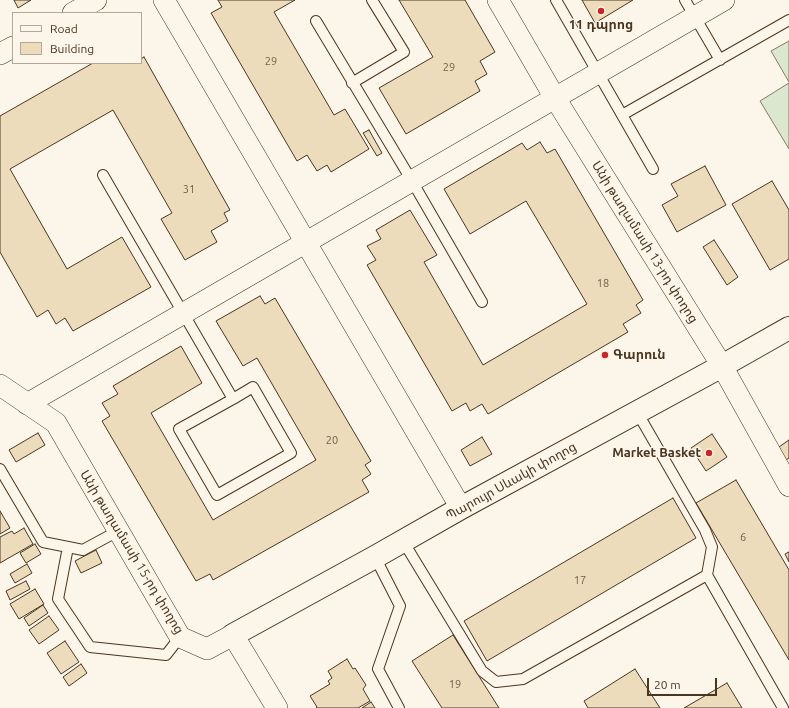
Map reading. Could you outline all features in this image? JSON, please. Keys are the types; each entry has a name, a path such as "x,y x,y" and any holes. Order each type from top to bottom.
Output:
{"street":[{"path":"75,12 96,0"},
{"path":"164,0 461,508"},
{"name":"Անի թաղամասի 13-րդ փողոց","path":"498,0 555,98 722,366 789,486"},
{"path":"27,404 598,73 690,8 724,0"},
{"path":"0,54 12,48"},
{"name":"Պարույր Սևակի փողոց","path":"233,635 789,328"},
{"name":"Անի թաղամասի 15-րդ փողոց","path":"0,385 56,423 180,637 208,649 233,635"},
{"path":"233,635 277,708"}],"lane":[{"path":"352,83 404,52 372,0"},
{"path":"556,0 653,169"},
{"path":"690,8 720,60"},
{"path":"622,116 789,20"},
{"path":"316,21 412,181 482,302"},
{"path":"103,175 233,398"},
{"path":"253,387 291,453 217,495 179,429 233,398 253,387"},
{"path":"637,412 705,530 712,547 707,575 783,708"},
{"path":"0,469 43,542 83,550 118,531"},
{"path":"403,541 482,671 496,682 523,679 707,575"},
{"path":"68,547 58,599 90,648 166,655 180,637"},
{"path":"375,557 400,606 378,669 399,708"}],"green space":[{"path":"789,41 789,82 771,51"},
{"path":"789,83 789,149 760,101"}],"building":[{"path":"14,0 31,0 18,8"},
{"path":"218,0 295,0 274,12 334,115 345,109 369,149 331,172 327,165 317,171 307,155 297,161 211,13 222,7"},
{"path":"399,0 465,0 495,52 480,61 487,74 475,81 480,91 406,134 379,88 433,57"},
{"name":"11 դպրոց","path":"582,0 633,0 595,23"},
{"path":"144,57 230,210 224,213 228,221 211,231 217,242 185,260 161,219 172,213 113,110 10,169 67,269 122,237 151,287 73,331 65,318 56,324 48,310 37,317 0,252 0,116 91,64 142,64 142,58"},
{"path":"369,130 382,153 377,156 363,133"},
{"path":"540,142 547,153 555,149 643,300 636,305 641,313 623,324 628,332 488,414 482,404 470,411 466,403 452,411 367,265 376,260 367,246 381,239 376,230 410,210 437,255 424,262 483,365 587,304 526,201 470,234 444,189 522,143 527,150"},
{"path":"705,166 726,205 677,232 662,205 678,196 671,184"},
{"path":"772,181 789,210 789,259 770,270 732,204"},
{"path":"714,240 738,277 727,285 703,247"},
{"path":"260,296 265,304 275,298 371,461 365,465 371,474 362,480 369,492 213,580 210,574 196,581 102,421 110,416 102,403 118,394 113,386 181,346 202,383 151,413 213,520 316,460 257,358 243,366 216,321"},
{"path":"38,433 45,445 16,462 9,450"},
{"name":"Market Basket","path":"712,434 727,457 706,471 691,448"},
{"path":"482,437 492,454 470,466 461,450"},
{"path":"789,440 789,458 786,460 779,447"},
{"path":"736,480 789,570 789,660 696,503"},
{"path":"673,498 696,538 487,661 464,621"},
{"path":"0,511 10,528 0,534"},
{"path":"24,528 33,544 0,563 0,537 12,531 14,534"},
{"path":"35,544 41,554 26,563 20,553"},
{"path":"96,550 102,563 81,573 75,561"},
{"path":"789,552 789,562 785,554"},
{"path":"27,564 32,573 15,583 10,574"},
{"path":"26,581 30,589 10,600 6,591"},
{"path":"35,589 44,604 19,619 10,604"},
{"path":"43,605 48,613 29,626 24,618"},
{"path":"49,616 59,630 39,644 29,630"},
{"path":"453,635 499,708 442,708 412,661"},
{"path":"65,641 79,662 61,674 47,653"},
{"path":"347,659 366,685 363,689 370,701 358,708 316,708 317,707 310,696 330,684 328,681 332,678 328,671"},
{"path":"81,664 87,673 69,686 63,677"},
{"path":"635,669 660,708 588,708 584,701"},
{"path":"727,683 742,708 684,708"},
{"path":"371,702 375,708 362,708"}],"place":[{"name":"11 դպրոց","path":"601,11"},
{"name":"Գարուն","path":"605,355"},
{"name":"Market Basket","path":"709,453"}]}
